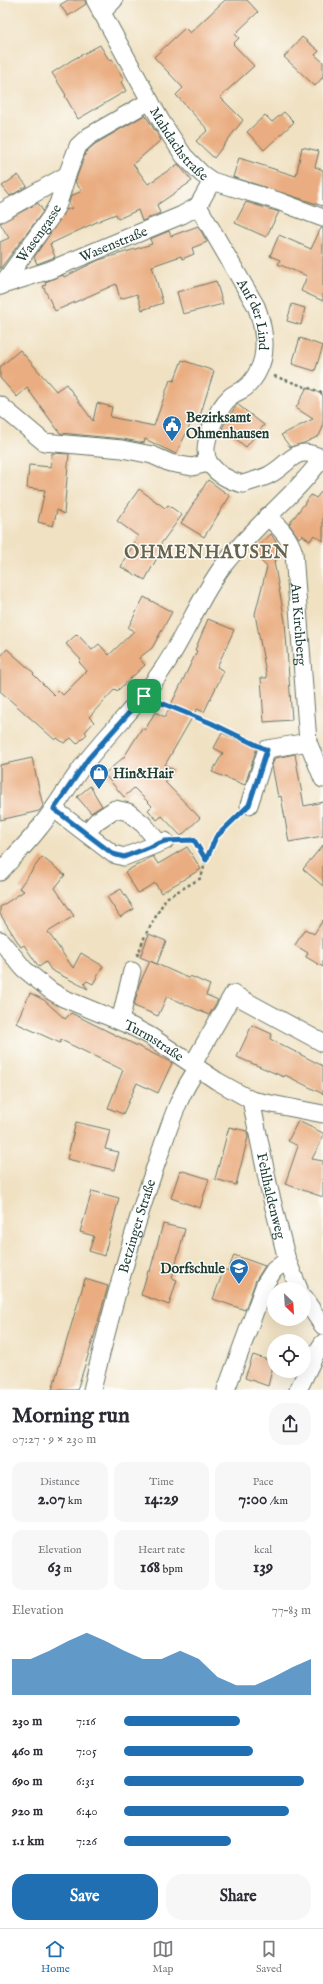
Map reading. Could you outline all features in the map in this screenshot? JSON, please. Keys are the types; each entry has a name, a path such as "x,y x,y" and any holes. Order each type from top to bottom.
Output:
{"street":[{"path":"98,6 114,0"},
{"name":"Mahdachstraße","path":"98,6 150,101 184,156 202,174 212,181 278,201 323,218"},
{"name":"Wasengasse","path":"0,286 50,218 58,204 78,146 88,136 150,101"},
{"name":"Wasengasse","path":"0,212 67,175"},
{"path":"198,206 212,181"},
{"name":"Wasenstraße","path":"0,286 50,270 111,246 162,225 198,206"},
{"name":"Auf der Lind","path":"198,206 250,295 262,320 264,346 259,370 245,387 230,397 217,414 208,433 208,463"},
{"path":"0,405 44,442 122,449 152,455 170,463 188,466 200,466 208,463 222,476 243,484 269,475 298,454 308,452 323,458 302,482 250,534 222,568 211,585 184,636 144,696 88,759 40,828 0,872"},
{"name":"Am Kirchberg","path":"267,516 284,531 291,542 296,562 303,694 308,742 323,779"},
{"path":"249,805 267,750 308,742"},
{"path":"54,809 113,854 124,857 162,842 128,812 114,809 97,821 86,833"},
{"name":"Turmstraße","path":"0,940 24,969 46,987 63,998 120,1021 150,1036 251,1100 323,1114"},
{"path":"120,1021 132,971"},
{"name":"Betzinger Straße","path":"92,1390 128,1251 175,1110 233,994 323,1043"},
{"name":"Fehlhaldenweg","path":"251,1100 269,1188 287,1260 296,1282"},
{"path":"226,1390 265,1284 274,1270 287,1260"},
{"path":"311,1308 323,1326"},
{"path":"298,1390 315,1355 323,1343"}],"path":[{"path":"259,370 323,393"},
{"path":"144,696 211,723 267,750"},
{"path":"132,971 145,936 166,898 201,878 206,860 216,837 249,805"},
{"path":"162,842 194,840 206,860"}],"building":[{"path":"68,0 85,0 86,4 68,16 60,5"},
{"path":"225,0 247,0 258,12 235,34 239,38 233,44 254,66 220,97 243,120 214,158 196,141 208,130 176,95 183,88 154,57 185,28 190,33"},
{"path":"302,37 319,51 315,55 323,62 323,77 315,86 284,57"},
{"path":"100,45 109,60 112,59 124,80 121,82 126,91 78,119 65,96 66,95 52,73"},
{"path":"284,112 294,122 264,150 247,132 265,115 272,122"},
{"path":"145,115 161,140 133,164 148,184 178,164 192,181 157,205 160,213 142,221 138,210 118,219 116,214 103,219 50,244 55,257 37,264 34,257 66,210 72,208 69,202 71,196 82,191 75,182 86,152 95,144"},
{"path":"302,147 319,151 315,167 323,170 323,206 233,177 239,158 296,176"},
{"path":"18,175 27,186 10,196 2,186"},
{"path":"246,202 279,212 266,237 235,223"},
{"path":"38,203 43,211 42,213 0,269 0,242 9,238 0,223"},
{"path":"198,226 207,242 192,248 194,254 182,259 181,256 152,266 163,303 142,310 137,294 120,299 116,284 55,311 43,286 46,285 45,282 63,275 64,277 99,260 152,244 150,239 169,231 171,236"},
{"path":"321,228 323,228 323,301 301,291 307,276 278,264 280,260 270,256 279,235 311,249"},
{"path":"216,281 223,304 183,314 177,292"},
{"path":"292,304 305,308 301,325 287,321"},
{"path":"300,338 323,346 315,371 292,364"},
{"path":"20,350 56,391 66,384 93,421 97,403 112,407 110,417 154,426 170,380 174,381 182,360 214,371 199,419 194,417 176,454 145,439 144,443 123,439 60,433 27,388 17,397 0,378 0,367"},
{"path":"307,387 323,395 323,427 319,436 304,443 290,447 281,435 313,419 296,408"},
{"path":"237,404 264,425 246,447 222,428"},
{"path":"52,453 69,454 64,514 57,510 53,526 38,522 45,490 27,488 29,465 51,467"},
{"path":"208,480 230,496 204,537 181,523"},
{"path":"139,489 165,508 168,505 182,515 160,545 163,547 145,580 121,567 138,536 117,521"},
{"path":"323,490 323,541 314,535 310,541 302,535 299,538 289,524 311,495 316,498"},
{"path":"271,534 283,553 274,562 285,621 292,720 264,722 261,678 267,678 255,614 267,567 252,552"},
{"path":"144,597 172,612 152,648 139,658 145,665 117,691 115,689 89,717 94,722 85,732 87,734 77,744 71,738 64,743 57,738 55,740 0,691 0,657 7,649 34,673 33,674 54,695 58,690 63,695 87,671 79,662 81,660 66,644 77,634 92,650 99,644 109,655 134,631 128,628"},
{"path":"208,619 234,630 217,667 224,671 204,712 197,709 165,765 174,770 165,782 200,818 181,836 162,816 157,820 148,810 152,806 134,788 124,797 104,774 124,757 142,728 145,730 155,712 165,717 197,651 195,650"},
{"path":"222,733 257,747 245,785 212,772 223,753 214,748"},
{"path":"295,754 304,806 323,802 323,836 289,842 281,796 278,797 272,765 275,758"},
{"path":"32,758 43,806 39,811 0,820 0,765"},
{"path":"90,786 102,806 91,813 77,797"},
{"path":"323,845 323,886 303,869"},
{"path":"187,847 201,869 161,893 155,883 138,893 125,872 153,856 158,864"},
{"path":"42,857 65,875 55,888 74,916 48,932 73,968 81,953 103,966 93,984 87,981 84,984 88,989 51,970 46,962 39,967 24,945 21,947 0,914 0,907 24,891 19,888"},
{"path":"121,889 134,909 120,917 107,897"},
{"path":"323,920 323,967 306,957 308,953 295,945 305,929 314,934"},
{"path":"149,934 166,941 157,964 140,957"},
{"path":"150,961 188,978 190,976 210,985 206,995 218,1000 209,1015 167,996 158,1016 134,1006 139,985"},
{"path":"30,993 44,1000 65,1019 71,1013 172,1063 158,1093 137,1083 123,1114 108,1108 123,1070 61,1040 60,1043 16,1023"},
{"path":"252,1025 272,1034 270,1039 323,1066 323,1094 285,1075 284,1077 237,1057"},
{"path":"298,1121 323,1133 323,1137 312,1159 323,1161 323,1197 285,1184 298,1146 288,1141"},
{"path":"76,1122 110,1130 105,1149 119,1152 114,1170 67,1159"},
{"path":"229,1127 247,1131 248,1137 236,1185 215,1179"},
{"path":"180,1170 209,1179 200,1208 171,1198"},
{"path":"92,1191 119,1198 104,1256 89,1251 94,1236 80,1232"},
{"path":"163,1224 185,1229 172,1278 177,1280 169,1305 141,1295 148,1271 150,1271"},
{"name":"Dorfschule","path":"234,1255 265,1266 256,1280 245,1310 213,1299 224,1269 228,1271"},
{"path":"85,1279 108,1286 93,1340 77,1390 52,1390"},
{"path":"253,1355 267,1360 267,1378 270,1378 268,1386 245,1378"}],"place":[{"name":"Bezirksamt Ohmenhausen","path":"172,442"},
{"name":"Hin&Hair","path":"99,790"},
{"name":"Dorfschule","path":"239,1285"}],"district":[{"name":"OHMENHAUSEN","path":"207,552"}],"route":[{"path":"144,696 211,723 267,750 249,805 216,837 206,860 194,840 165,841 124,857 113,854 54,809 66,789 88,759 144,696"}]}
